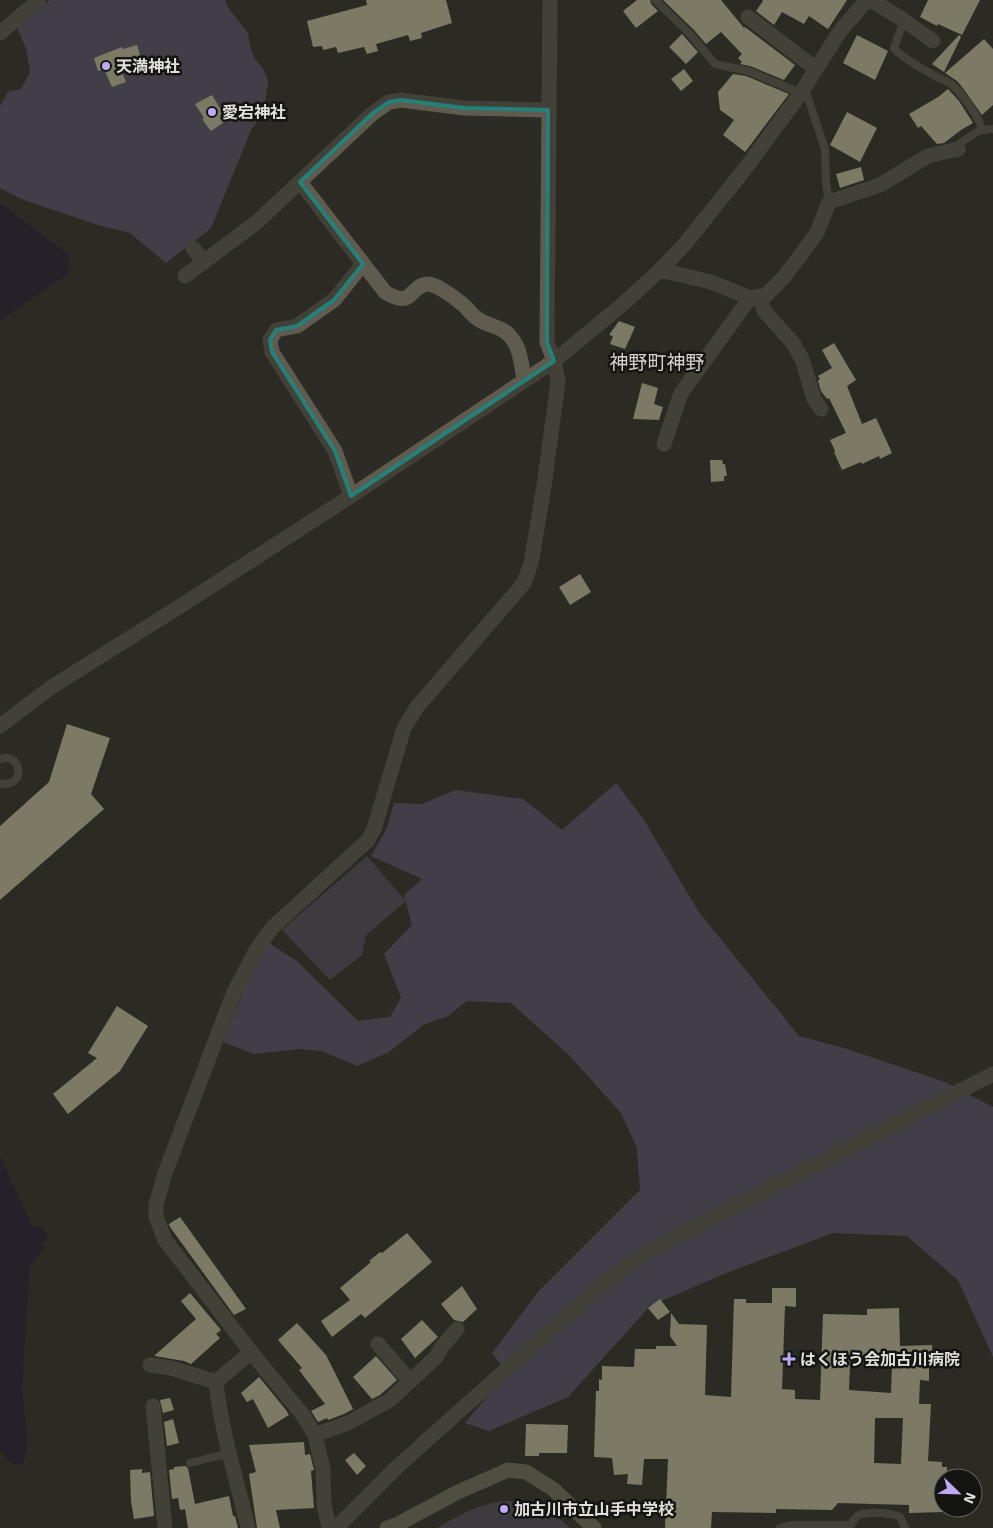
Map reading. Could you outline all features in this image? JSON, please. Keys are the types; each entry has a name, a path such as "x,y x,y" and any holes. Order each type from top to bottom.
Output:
{"street":[{"path":"0,34 39,0"},
{"path":"329,1528 324,1504 323,1469 316,1435 286,1393 251,1352 165,1240 156,1217 156,1205 165,1173 234,992 258,947 272,928 368,840 374,828 408,719 524,583 531,563 558,382 554,361 547,342 550,0"},
{"path":"0,726 50,688 351,496 554,361 623,304 685,244 744,170 801,92 840,31 867,0"},
{"path":"871,0 904,20 933,41"},
{"path":"748,17 816,69"},
{"path":"185,276 257,222 373,113 388,102 401,100 464,108 548,110"},
{"path":"660,270 712,282 754,297 766,295 784,276 817,233 829,202 880,185 928,156 958,149"},
{"path":"300,182 385,292 401,299 412,295 420,286 430,284 462,303 476,318 503,329 514,341 522,362 524,380"},
{"path":"193,248 204,262"},
{"path":"351,496 335,451 272,352 270,340 276,330 297,326 334,300 363,264"},
{"path":"754,297 765,312 794,343 802,360 814,399 821,409"},
{"path":"664,444 681,393 754,297"},
{"path":"336,1528 396,1468 465,1406 603,1284 644,1254 993,1074"},
{"path":"316,1435 348,1423 390,1400 436,1357 457,1329"},
{"path":"378,1344 410,1381"},
{"path":"216,1382 251,1352"},
{"path":"150,1365 171,1368 216,1382"},
{"path":"216,1382 229,1453 248,1528"},
{"path":"153,1406 165,1528"},
{"path":"386,1528 396,1525 458,1492 508,1470 526,1472 553,1489 594,1528"}],"lane":[{"path":"655,0 690,34 715,64 748,71 801,92 806,92 825,149 829,202"},
{"path":"904,20 894,48 916,65 947,81 954,87 966,99 982,130"},
{"path":"958,149 960,143 982,130 993,129"},
{"path":"0,758 12,758 18,766 19,772 14,781 4,784 0,783"},
{"path":"190,1463 229,1453"},
{"path":"780,1528 792,1525 851,1526 854,1519 860,1514 867,1513 894,1514 900,1517 905,1528"}],"highlighted area":[{"path":"401,100 464,108 548,110 547,342 554,361 351,496 335,451 272,352 270,340 276,330 297,326 334,300 363,264 300,182 373,113 389,102"}],"shaded area":[{"path":"50,0 225,0 229,9 248,33 255,59 264,70 268,82 264,112 251,130 211,228 166,263 130,233 98,225 21,199 0,188 0,106 8,92 21,89 30,73 27,51 17,27"},
{"path":"0,203 69,255 68,274 0,321"},
{"path":"616,783 644,820 698,911 799,1036 844,1048 945,1082 993,1107 993,1357 958,1280 907,1236 833,1233 726,1273 650,1306 568,1397 489,1431 465,1423 507,1373 492,1353 538,1292 640,1190 637,1148 621,1113 569,1055 511,1003 467,1001 448,1016 423,1025 389,1052 357,1066 321,1051 299,1049 254,1054 223,1042 248,979 269,943 298,962 358,1021 390,1017 401,998 384,954 412,925 404,895 422,879 371,856 387,828 394,803 422,804 456,790 523,799 562,830"},
{"path":"367,856 406,901 366,935 362,955 330,980 282,930"},
{"path":"0,1157 33,1227 41,1226 48,1239 41,1244 44,1249 30,1265 22,1389 28,1440 23,1463 15,1465 7,1460 0,1450"},
{"name":"加古川市立山手中学校","path":"508,1501 528,1505 545,1514 553,1513 570,1528 437,1528 462,1514 480,1507"}],"building":[{"path":"366,0 446,0 452,23 421,33 422,38 410,41 408,35 376,44 378,51 367,54 364,47 338,53 336,47 323,50 322,46 313,47 307,21 367,5"},
{"path":"637,0 650,0 651,4 658,11 636,28 623,11"},
{"path":"663,0 721,0 744,28 795,65 784,80 750,66 740,64 742,62 738,58 742,54 721,32 706,44"},
{"path":"762,0 847,0 828,29 809,16 804,24 782,12 774,25 756,11"},
{"path":"928,0 980,0 962,35 938,24 937,26 920,17"},
{"path":"682,34 698,52 686,64 669,47"},
{"path":"857,35 888,51 875,80 843,63"},
{"path":"959,35 961,37 944,72 932,64"},
{"path":"984,39 993,49 993,105 982,115 957,81 945,73"},
{"name":"天満神社","path":"137,45 141,58 119,65 126,82 112,87 104,69 98,71 94,58 122,47 123,49"},
{"path":"684,69 693,81 681,91 671,79"},
{"path":"733,74 746,76 789,94 745,152 723,135 734,120 720,110 718,92"},
{"path":"948,89 959,101 973,123 944,143 937,144 921,126 918,128 909,114"},
{"name":"愛宕神社","path":"212,95 227,120 211,131 202,119 204,118 195,104"},
{"path":"847,112 877,128 860,162 830,145"},
{"path":"861,167 864,180 840,188 836,174"},
{"path":"619,321 635,327 625,349 610,344 613,336 609,335"},
{"path":"834,343 856,380 847,386 862,424 876,418 892,453 880,459 879,456 842,470 830,440 846,433 829,398 827,399 821,391 818,381 820,379 818,376 832,368 822,350"},
{"path":"642,383 658,388 654,404 663,407 659,420 633,419"},
{"path":"710,460 722,460 723,464 725,464 727,476 724,476 724,481 711,482"},
{"path":"580,574 591,592 570,605 559,587"},
{"path":"67,724 110,738 91,794 104,809 0,900 0,826 49,782"},
{"path":"117,1006 148,1026 120,1071 68,1114 53,1094 97,1058 88,1053"},
{"path":"180,1217 246,1309 234,1315 170,1227 169,1224"},
{"path":"407,1233 432,1262 365,1318 361,1314 332,1337 321,1321 350,1300 340,1288 371,1262 369,1261"},
{"path":"462,1286 477,1309 463,1322 454,1320 441,1304"},
{"path":"772,1288 796,1288 796,1307 785,1306 782,1389 795,1390 795,1399 820,1400 823,1314 867,1315 867,1309 899,1308 900,1346 932,1345 933,1366 929,1366 929,1381 920,1380 919,1404 931,1404 928,1461 942,1462 942,1467 947,1467 933,1468 933,1512 909,1513 909,1505 838,1503 832,1510 776,1509 776,1513 712,1512 711,1528 665,1528 668,1459 644,1459 642,1485 627,1484 628,1474 614,1475 612,1458 594,1457 596,1391 599,1391 599,1379 602,1380 602,1366 634,1367 635,1349 677,1346 670,1336 671,1313 679,1324 707,1325 705,1395 731,1397 734,1299 746,1299 746,1303 772,1303","holes":["850,1364 892,1364 891,1393 849,1390","875,1418 903,1418 901,1464 874,1463"]},
{"path":"190,1293 221,1330 216,1334 220,1338 191,1364 155,1356 196,1319 181,1301"},
{"path":"660,1299 670,1312 658,1320 648,1308"},
{"path":"422,1320 438,1337 415,1358 401,1339"},
{"path":"297,1323 326,1355 353,1409 328,1420 327,1418 318,1422 311,1411 325,1404 299,1370 302,1368 278,1340"},
{"path":"376,1356 397,1380 380,1395 372,1399 353,1377"},
{"path":"259,1377 289,1415 268,1428 253,1399 247,1402 241,1393"},
{"path":"170,1398 174,1410 163,1413 160,1400"},
{"path":"173,1419 179,1443 167,1446 164,1422"},
{"path":"526,1424 568,1425 567,1453 539,1453 539,1456 525,1456"},
{"path":"304,1442 305,1455 310,1454 314,1470 311,1471 314,1508 276,1510 280,1528 257,1528 249,1474 256,1472 249,1445"},
{"path":"354,1453 366,1466 357,1475 345,1460"},
{"path":"185,1466 188,1468 195,1504 229,1496 233,1516 235,1516 238,1528 188,1528 185,1509 180,1510 178,1498 172,1499 169,1470 174,1469 174,1467"},
{"path":"142,1469 142,1473 150,1472 154,1516 134,1519 131,1501 130,1470"}],"place":[{"name":"天満神社","path":"106,66"},
{"name":"愛宕神社","path":"212,112"},
{"name":"はくほう会加古川病院","path":"789,1359"},
{"name":"加古川市立山手中学校","path":"504,1509"}],"district":[{"name":"神野町神野","path":"657,362"}]}
